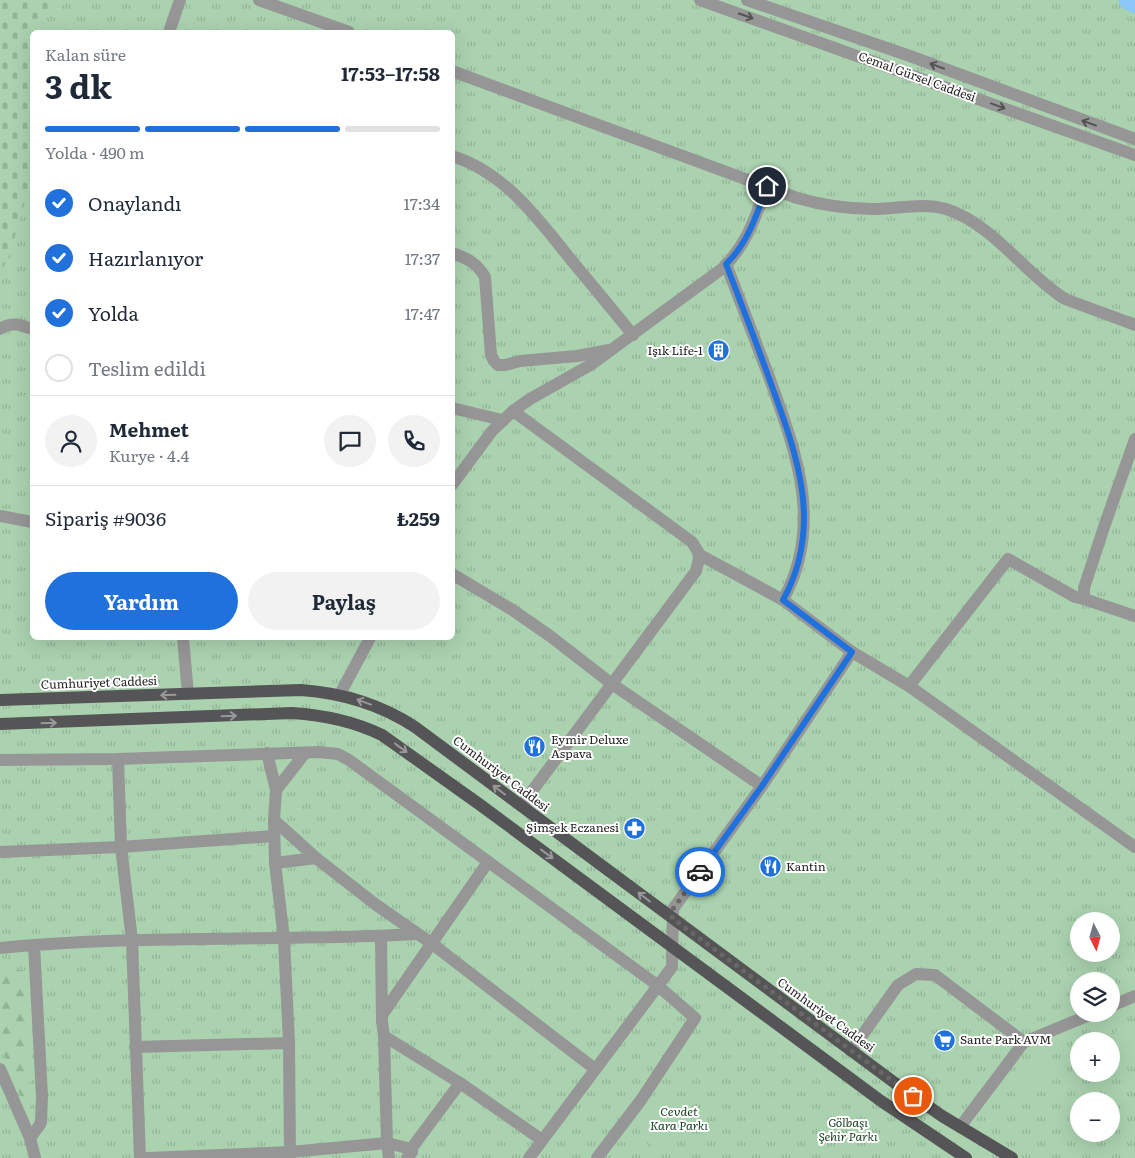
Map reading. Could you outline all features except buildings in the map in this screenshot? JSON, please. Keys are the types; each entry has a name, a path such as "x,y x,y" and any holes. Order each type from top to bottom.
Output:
{"main road":[{"name":"Cumhuriyet Caddesi","path":"0,700 301,690 340,694 399,717 899,1086 960,1127 1012,1158"},
{"path":"0,724 292,714 344,720 382,735 881,1101 966,1158"}],"street":[{"path":"170,30 180,0"},
{"path":"259,0 343,30"},
{"name":"Cemal Gürsel Caddesi","path":"700,0 1135,155"},
{"name":"Cemal Gürsel Caddesi","path":"747,0 910,56 1135,139"},
{"path":"455,72 805,200 841,208 932,207 947,209 978,226 1064,299 1135,325"},
{"path":"455,157 486,172 528,208 633,335"},
{"path":"455,481 492,430 513,411 530,399 592,364 726,264 746,240 767,186"},
{"path":"455,254 471,260 485,277 491,354 498,365 611,350"},
{"path":"726,264 789,432 801,478 804,525 803,544 793,582 783,600"},
{"path":"0,329 13,324 20,324 30,328"},
{"path":"455,409 502,420"},
{"path":"513,411 692,542 700,555 783,600 852,652 909,686 1135,847"},
{"path":"1084,599 1084,588 1130,471 1135,439"},
{"path":"0,516 30,522"},
{"path":"521,806 696,571 700,555"},
{"path":"909,686 1008,559 1075,597 1135,616"},
{"path":"455,576 511,609 550,636 612,684 762,786"},
{"path":"183,640 188,694"},
{"path":"340,694 369,640"},
{"path":"529,1158 672,967 673,909 762,786 852,652"},
{"path":"0,760 118,759 330,752 349,760 657,985 695,1018 641,1100 597,1158"},
{"path":"267,753 276,790 274,820 275,863 284,938 289,1043 290,1155"},
{"path":"276,790 305,753"},
{"path":"118,759 121,847 132,940 140,1158"},
{"path":"274,820 316,858 375,904 432,943 595,1068"},
{"path":"0,852 121,847 274,836"},
{"path":"275,863 316,858"},
{"path":"382,1015 488,862"},
{"path":"0,948 132,940 417,934"},
{"path":"380,936 389,1158"},
{"path":"30,1138 40,1126 42,1096 34,945"},
{"path":"851,1051 898,985 916,974 935,975 1024,1042"},
{"path":"1120,1002 1135,996"},
{"path":"960,1127 1024,1042 1073,1022"},
{"path":"384,1036 460,1083 542,1140"},
{"path":"135,1047 289,1043"},
{"path":"0,1069 30,1138 35,1158"},
{"path":"148,1158 290,1155 387,1143 409,1154 460,1083"}],"green space":[{"path":"0,0 1135,0 1135,1158 0,1158"},
{"path":"0,0 60,0 42,25 42,30 30,30 30,185 9,256 0,274"},
{"path":"0,968 28,971 32,1126 0,1044"},
{"path":"1123,1022 1135,1031 1135,1061 1120,1050 1120,1032 1116,1032"},
{"path":"1070,1051 1070,1062 1065,1059"},
{"path":"1031,1056 1051,1067 1031,1103 1011,1091"},
{"name":"Cevdet Kara Parkı","path":"673,1094 694,1121 657,1152 636,1126"}],"waterway":[{"path":"1128,0 1135,4"}],"way so far":[{"path":"700,872 673,909 672,918 913,1096"}],"place":[{"name":"Işık Life-1","path":"719,351"},
{"name":"Eymir Deluxe Aspava","path":"535,747"},
{"name":"Şimşek Eczanesi","path":"635,828"},
{"name":"Kantin","path":"770,867"},
{"name":"Sante Park AVM","path":"944,1040"}],"route":[{"path":"700,872 762,786 852,652 783,600 793,582 803,544 804,525 801,478 789,432 726,264 746,240 767,186"}],"park label":[{"name":"Gölbaşı Şehir Parkı","path":"848,1130"}]}
